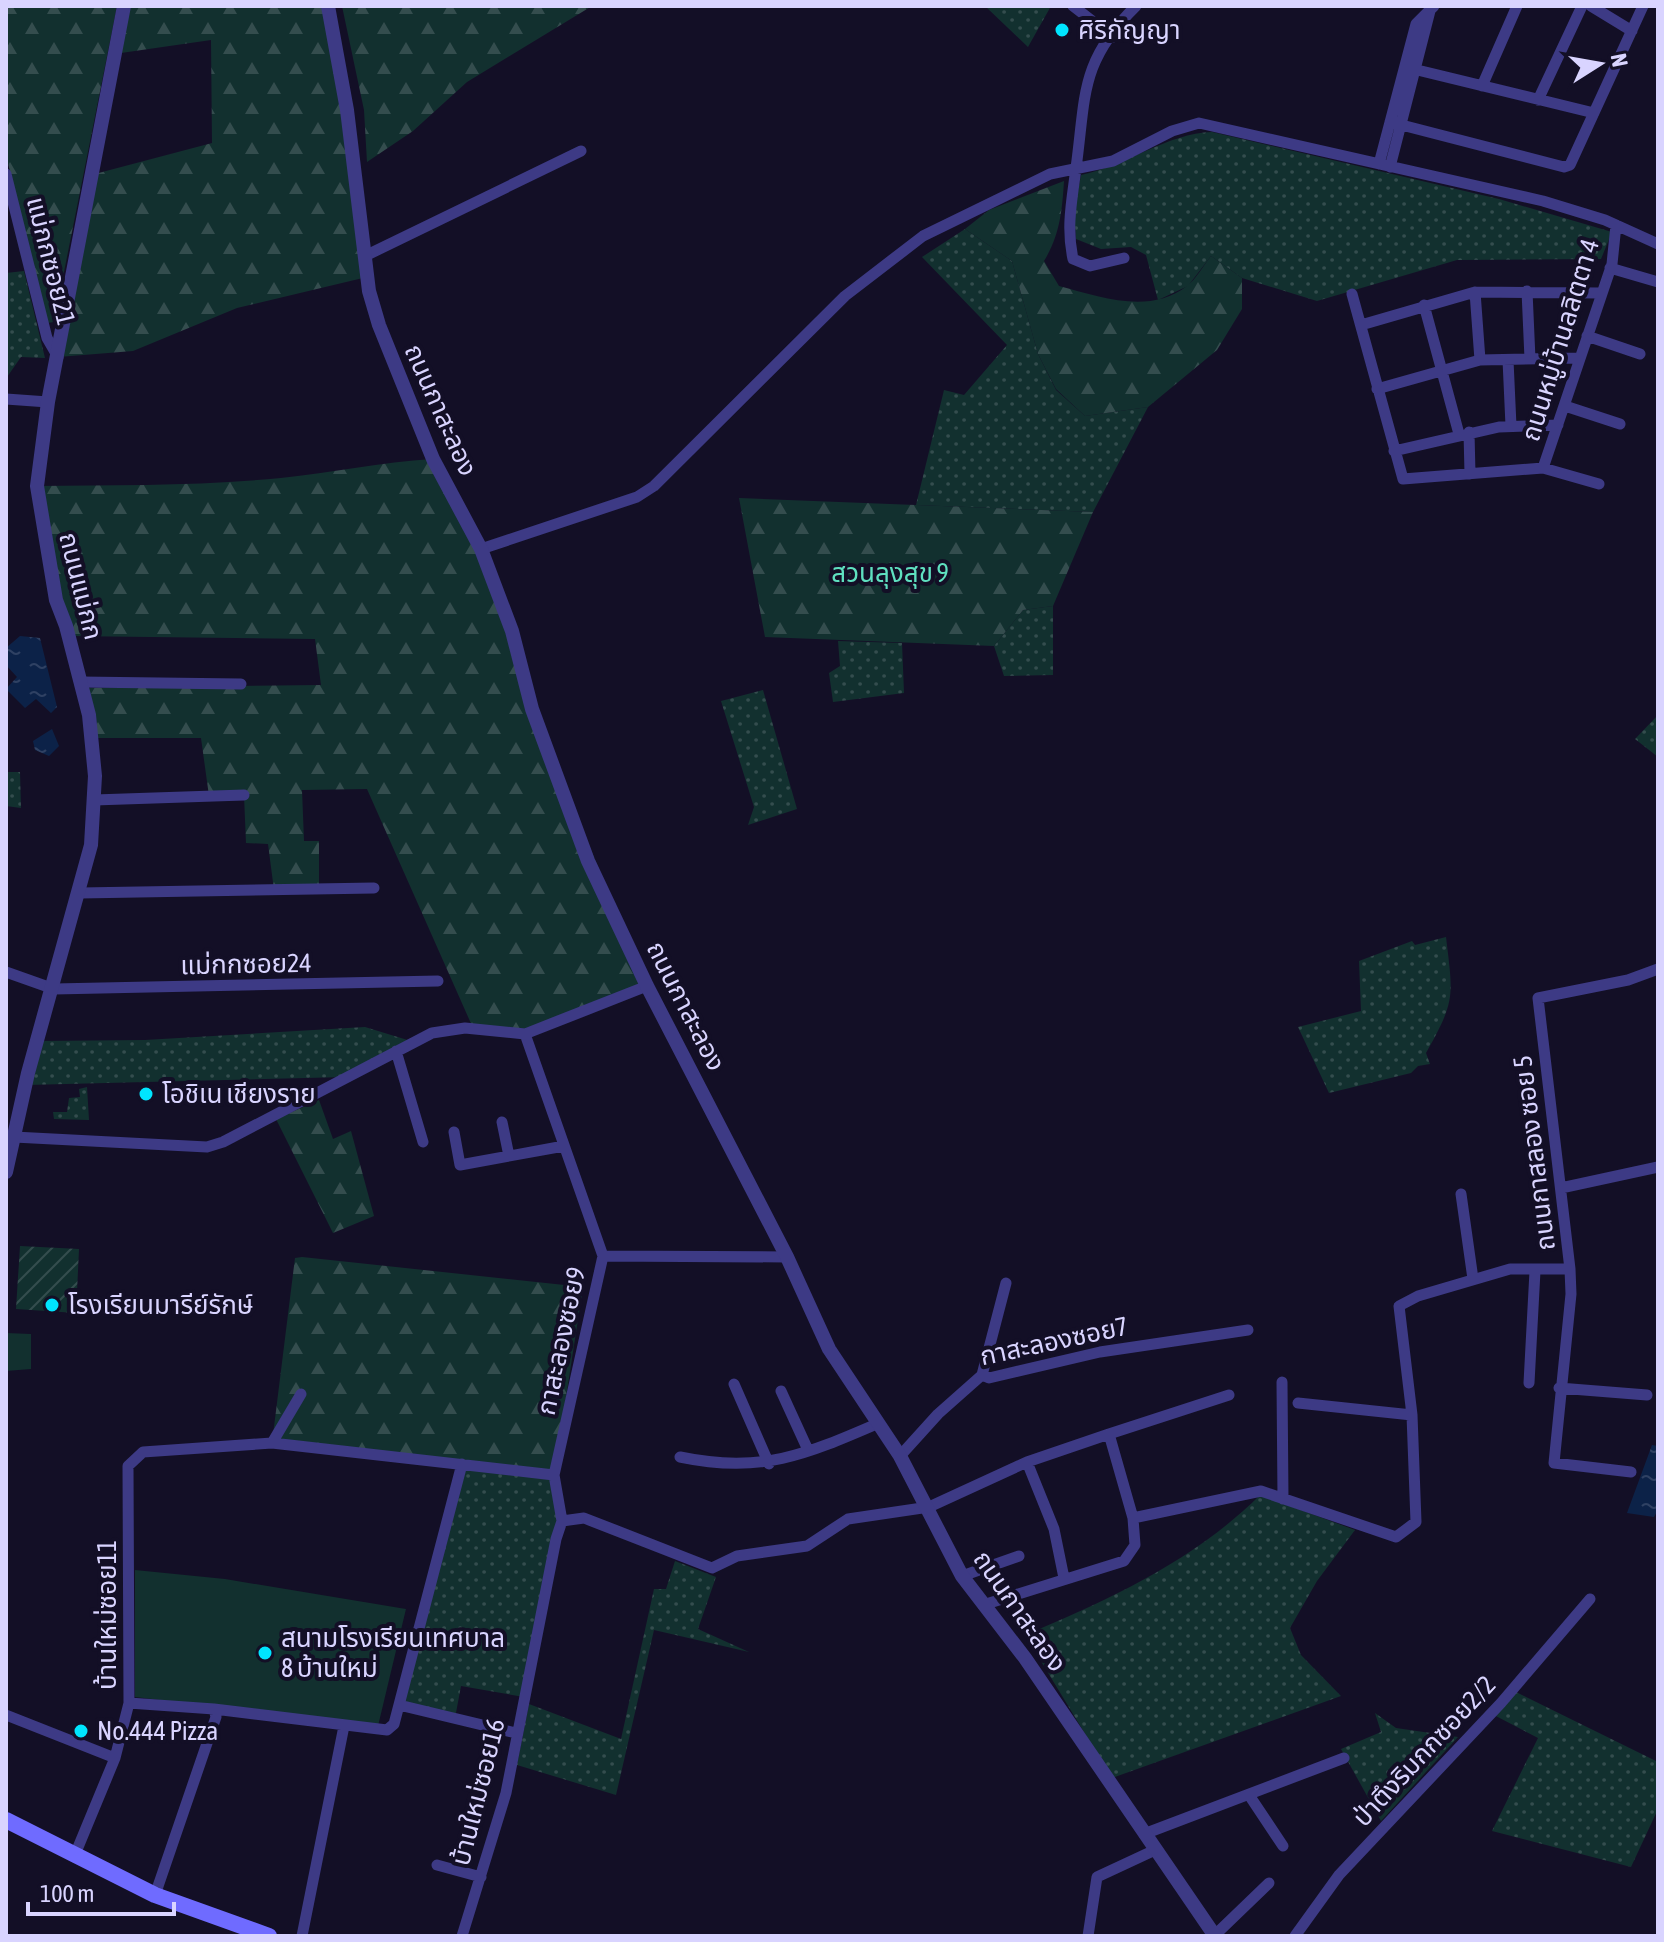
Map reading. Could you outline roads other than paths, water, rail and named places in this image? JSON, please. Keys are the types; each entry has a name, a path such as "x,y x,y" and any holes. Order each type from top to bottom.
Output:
{"main road":[{"path":"6,1820 74,1857 155,1895 263,1935"}],"street":[{"name":"ถนนแม่กก","path":"6,1172 91,845 95,776 89,715 56,600 40,526 37,486 48,402 124,6"},
{"name":"ถนนกาสะลอง","path":"328,6 347,110 369,291 398,377 433,459 481,549 512,631 532,709 588,861 647,986 787,1257 829,1349 900,1456 962,1576 1025,1658 1215,1935"},
{"path":"1073,6 1113,37"},
{"path":"1124,258 1104,266 1090,266 1073,259 1069,239 1069,201 1076,169 1085,86 1094,60 1136,6"},
{"path":"1482,86 1517,6"},
{"path":"1538,100 1582,6"},
{"path":"1591,6 1632,31"},
{"path":"1395,124 1564,167 1570,165 1643,6"},
{"path":"1384,166 1410,68 1432,8"},
{"path":"1410,68 1594,113"},
{"path":"481,549 637,497 654,486 845,296 923,236 1050,174 1113,161 1172,131 1199,123 1543,201 1616,225 1658,244"},
{"path":"365,256 581,151"},
{"name":"แม่กกซอย21","path":"6,174 47,338 58,357"},
{"name":"ถนนหมู่บ้านลลิตตา 4","path":"1543,468 1610,268 1616,225"},
{"path":"1610,268 1658,282"},
{"path":"1527,291 1530,359"},
{"path":"1361,325 1475,292 1602,293"},
{"path":"1475,292 1480,360"},
{"path":"1352,294 1403,479 1543,468 1599,484"},
{"path":"1424,305 1440,370 1464,433 1470,474"},
{"path":"1587,336 1640,354"},
{"path":"1377,389 1480,360 1579,358"},
{"path":"1508,360 1511,426"},
{"path":"6,399 48,402"},
{"path":"1565,406 1620,424"},
{"path":"1394,451 1464,433 1511,426 1558,425"},
{"path":"80,682 241,684"},
{"path":"94,800 244,795"},
{"path":"80,893 374,888"},
{"name":"ถนนกาสลอง ซอย 5","path":"1133,1518 1261,1491 1396,1537 1416,1522 1412,1415 1399,1306 1510,1269 1570,1269 1538,998 1628,980 1658,969"},
{"path":"6,972 54,989"},
{"name":"แม่กกซอย24","path":"54,989 438,981"},
{"path":"14,1137 207,1147 223,1142 432,1033 448,1029 525,1034 647,986"},
{"path":"525,1034 603,1256"},
{"path":"396,1051 423,1142"},
{"path":"502,1122 509,1156"},
{"path":"454,1132 460,1165 564,1146"},
{"path":"1561,1188 1658,1167"},
{"path":"1461,1194 1473,1279"},
{"name":"กาสะลองซอย9","path":"554,1475 603,1256 787,1257"},
{"path":"1570,1269 1571,1294 1559,1388 1555,1465 1631,1472"},
{"path":"1529,1383 1535,1271"},
{"path":"982,1375 1006,1283"},
{"name":"กาสะลองซอย7","path":"900,1456 938,1414 982,1375 989,1378 1100,1352 1248,1330"},
{"path":"1282,1382 1283,1499"},
{"path":"734,1384 769,1464"},
{"path":"1559,1388 1647,1395"},
{"path":"781,1391 808,1450"},
{"path":"272,1443 301,1394"},
{"path":"554,1475 562,1521 584,1518 712,1568 737,1556 807,1546 848,1519 929,1507 1027,1462 1229,1395"},
{"path":"1298,1403 1412,1415"},
{"path":"680,1457 738,1466 769,1464 879,1423"},
{"path":"983,1605 1124,1561 1135,1545 1133,1518 1109,1434"},
{"name":"บ้านใหม่ซอย11","path":"74,1857 115,1758 129,1703 128,1466 143,1452 225,1449 272,1443 554,1475"},
{"path":"1027,1462 1054,1529 1064,1578"},
{"path":"129,1703 214,1709 387,1730 394,1724 462,1464"},
{"name":"บ้านใหม่ซอย16","path":"462,1936 506,1793 562,1521"},
{"path":"962,1576 1019,1556"},
{"name":"ป่าตึงริมกกซอย2/2","path":"1295,1936 1339,1875 1501,1703 1590,1599"},
{"path":"399,1705 516,1733"},
{"path":"155,1895 216,1717 214,1709"},
{"path":"6,1715 115,1758"},
{"path":"302,1936 344,1726"},
{"path":"1144,1834 1344,1758"},
{"path":"1249,1795 1283,1846"},
{"path":"1088,1936 1097,1877 1155,1850"},
{"path":"437,1865 481,1877"},
{"path":"1215,1935 1269,1883"}],"water":[{"path":"20,636 40,638 57,707 51,713 36,699 25,708 6,689 17,677 6,665 6,648"},
{"path":"52,729 59,746 49,756 35,750 33,741"},
{"path":"1652,1445 1658,1446 1658,1510 1654,1517 1627,1513"}],"place":[{"name":"ศิริกัญญา","path":"1062,30"},
{"name":"โอชิเน เชียงราย","path":"146,1094"},
{"name":"โรงเรียนมารีย์รักษ์","path":"52,1305"},
{"name":"สนามโรงเรียนเทศบาล 8 บ้านใหม่","path":"265,1653"},
{"name":"No.444 Pizza","path":"81,1731"}],"park label":[{"name":"สวนลุงสุข 9","path":"890,573"}]}
